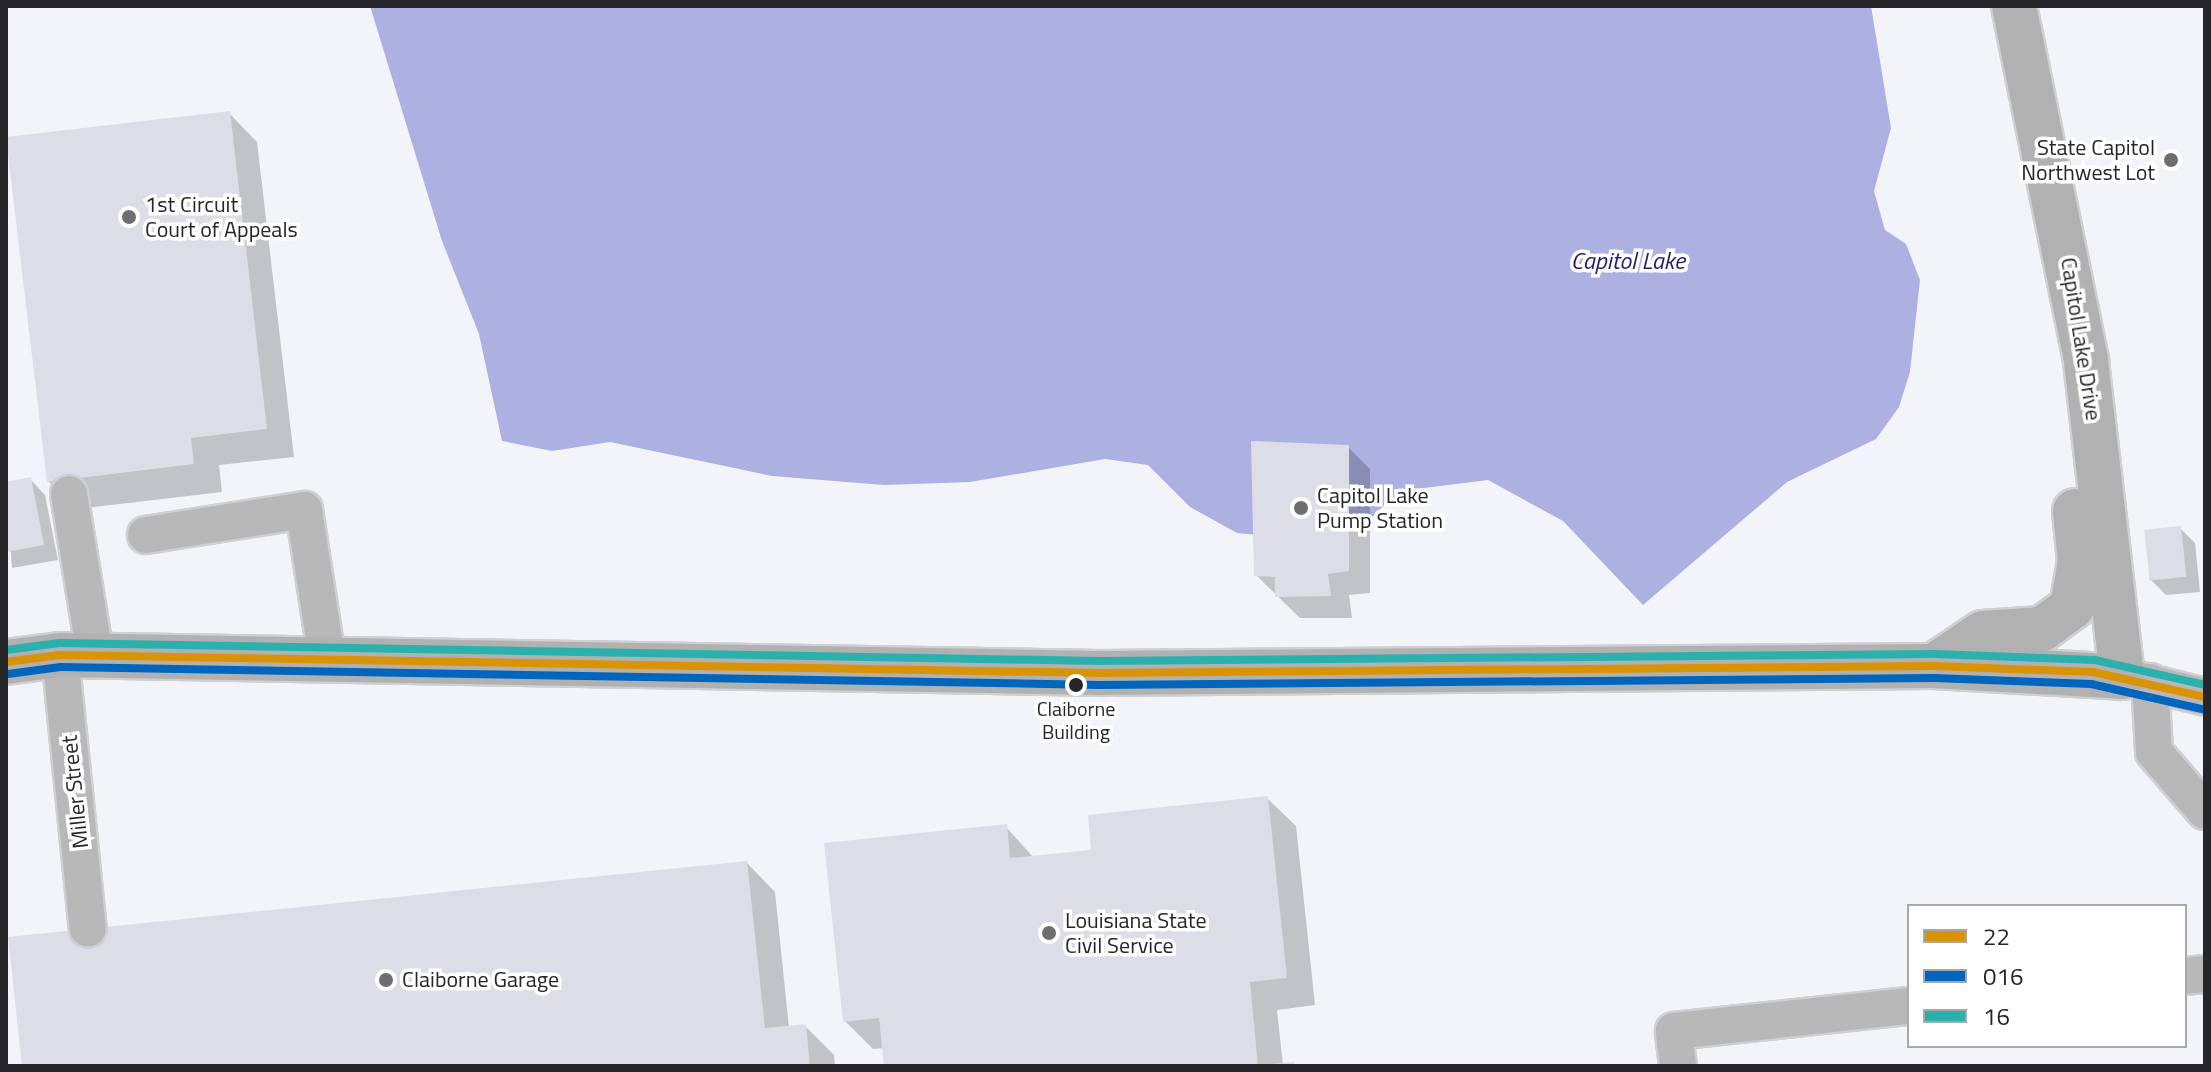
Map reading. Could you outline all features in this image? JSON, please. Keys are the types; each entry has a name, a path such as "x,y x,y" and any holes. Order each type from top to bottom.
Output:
{"main road":[{"name":"Capitol Lake Drive","path":"2014,6 2064,228 2096,444 2136,679"},
{"path":"1934,666 1983,633 2042,629 2072,607 2080,561 2072,482 2096,444"},
{"path":"6,662 78,655 1099,673 1934,666 2136,679"}],"street":[{"name":"Miller Street","path":"69,494 88,929"},
{"path":"146,535 304,510 327,659"},
{"path":"2205,697 2136,679 2154,752 2205,811"},
{"path":"1678,1066 1674,1031 1907,1006"}],"water":[{"name":"Capitol Lake","path":"370,6 1871,6 1891,128 1874,191 1885,230 1906,244 1920,280 1910,372 1899,407 1876,439 1787,482 1643,605 1563,521 1488,480 1416,489 1388,501 1359,531 1258,535 1237,533 1190,507 1148,465 1105,459 970,482 884,485 772,476 610,442 552,451 502,441 479,334 442,241"}],"building":[{"name":"1st Circuit Court of Appeals","path":"230,111 267,429 191,438 194,464 47,482 6,137"},
{"name":"Capitol Lake Pump Station","path":"1251,441 1349,445 1349,571 1328,574 1331,596 1275,597 1275,577 1254,576"},
{"path":"31,477 44,545 6,552 6,482"},
{"path":"2181,526 2186,577 2150,581 2144,530"},
{"path":"1268,796 1287,978 1250,982 1258,1066 884,1066 879,1018 843,1022 824,843 1007,824 1010,858 1091,850 1088,815"},
{"name":"Claiborne Garage","path":"747,861 765,1028 806,1024 810,1066 22,1066 8,937"},
{"path":"1294,1062 1294,1066 1272,1066 1272,1064"}],"transit line":[{"name":"16","path":"6,650 60,643 1099,661 1934,654 2095,660 2205,685"},
{"name":"22","path":"6,662 60,655 1099,673 1934,666 2093,672 2205,697"},
{"name":"016","path":"8,674 61,667 1099,685 1934,678 2091,684 2202,709"}],"place":[{"name":"State Capitol Northwest Lot","path":"2171,160"},
{"name":"1st Circuit Court of Appeals","path":"129,217"},
{"name":"Capitol Lake Pump Station","path":"1301,508"},
{"name":"Claiborne Building","path":"1076,685"},
{"name":"Louisiana State Civil Service","path":"1049,933"},
{"name":"Claiborne Garage","path":"386,980"}]}
